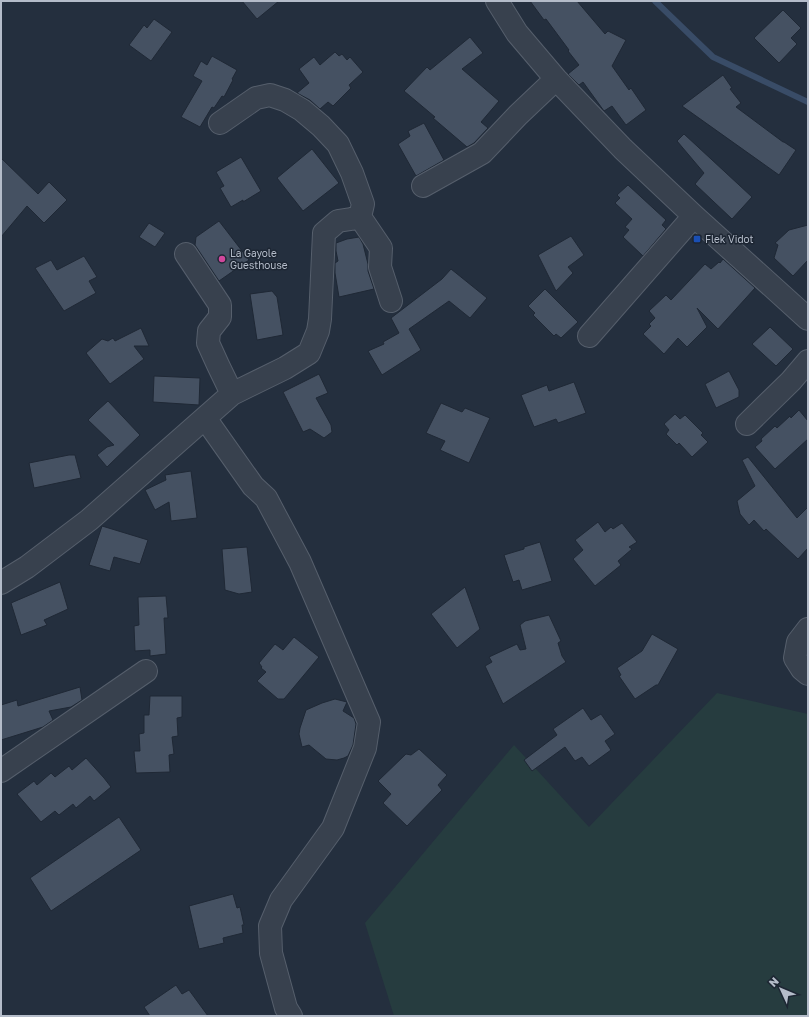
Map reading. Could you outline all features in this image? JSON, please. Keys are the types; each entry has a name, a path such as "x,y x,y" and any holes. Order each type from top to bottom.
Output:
{"street":[{"path":"497,1 518,33 556,79 623,149 694,216 804,308"},
{"path":"423,186 482,153 556,79"},
{"path":"220,123 256,98 270,95 285,100 302,110 321,126 338,144 352,172 363,204 360,217 381,248 380,267 391,300"},
{"path":"589,336 694,216"},
{"path":"1,583 27,567 89,520 232,394 285,368 309,353 318,331 320,319 324,233 338,221 360,217"},
{"path":"186,254 220,305 220,317 209,331 208,343 232,394"},
{"path":"747,424 791,381 808,361"},
{"path":"205,418 253,486 266,498 300,562 369,722 365,748 333,828 281,900 270,926 271,953 286,1008 291,1016"},
{"path":"808,629 798,642 795,658 802,669 808,674"},
{"path":"1,771 146,671"}],"green space":[{"path":"717,693 808,714 808,1016 394,1016 365,923 514,745 589,827"}],"building":[{"path":"242,1 279,1 257,19"},
{"path":"530,1 577,1 605,34 608,31 626,40 612,66 629,90 631,88 646,110 626,125 612,106 604,111 583,82 579,85 568,74 579,65 546,19 544,20"},
{"path":"783,10 801,28 791,38 797,44 779,63 754,38"},
{"path":"154,19 172,32 151,61 129,45 144,25 147,28"},
{"path":"470,37 483,53 462,69 499,101 481,122 488,128 474,143 467,147 404,91 427,67 430,70"},
{"path":"335,52 339,56 342,54 347,60 350,57 363,72 349,85 351,88 333,106 328,102 320,109 310,100 297,93 309,83 299,69 314,57 320,65"},
{"path":"212,56 237,70 224,97 222,96 214,108 212,107 200,127 181,117 202,81 193,76 201,61 207,65"},
{"path":"723,75 732,88 730,89 741,103 736,107 796,150 779,175 682,106"},
{"path":"424,123 444,160 416,176 398,144 410,136 408,131"},
{"path":"684,134 752,197 732,219 695,184 704,173 677,141"},
{"path":"312,149 339,183 303,211 277,178"},
{"path":"241,157 261,191 243,202 243,200 231,207 220,188 224,186 216,172"},
{"path":"1,158 38,194 49,182 67,200 44,223 27,206 1,237"},
{"path":"628,185 666,220 662,225 666,229 643,256 623,237 629,230 625,227 632,219 615,203 620,198 617,195"},
{"path":"219,221 249,260 219,281 195,245 196,237"},
{"path":"149,223 165,233 155,247 139,237"},
{"path":"808,225 808,260 793,276 774,258 778,245 775,243 789,230"},
{"path":"571,236 584,255 568,267 573,273 556,291 538,255"},
{"path":"359,237 363,244 368,264 368,271 374,289 339,297 335,273 335,263 338,261 336,243"},
{"path":"84,256 97,277 89,281 96,293 64,311 35,268 51,260 57,270"},
{"path":"723,259 755,288 718,329 697,308 707,327 687,347 678,338 664,354 643,334 651,326 649,324 655,318 649,311 666,295 671,300 705,264 711,269"},
{"path":"451,269 487,298 470,318 449,301 409,329 421,350 382,375 368,351 384,344 383,342 399,333 391,318 442,279"},
{"path":"545,289 578,322 561,338 556,334 554,336 533,315 535,313 528,306"},
{"path":"272,291 277,297 283,335 257,340 250,294"},
{"path":"770,327 793,349 776,366 752,344"},
{"path":"141,328 149,346 134,346 144,359 110,384 86,353 102,339 108,341 113,338 115,341"},
{"path":"729,371 739,390 739,397 716,408 705,384"},
{"path":"319,374 328,393 316,398 331,425 332,432 324,438 310,429 303,432 283,392"},
{"path":"154,376 200,378 199,405 153,402"},
{"path":"574,382 586,413 558,423 556,419 534,427 521,395 547,385 549,391"},
{"path":"108,401 140,435 107,467 97,455 107,447 114,445 88,420"},
{"path":"441,403 462,412 465,408 490,418 469,463 440,450 445,441 426,433"},
{"path":"799,410 808,421 808,439 775,469 755,447 775,426 777,428"},
{"path":"675,414 680,419 685,415 703,433 701,435 708,442 692,457 679,443 677,445 666,434 669,430 664,424"},
{"path":"75,455 81,478 34,488 29,463"},
{"path":"748,457 797,518 808,507 808,548 798,559 766,529 764,531 754,520 749,525 740,514 737,501 755,486 742,460"},
{"path":"191,471 197,518 171,521 169,502 155,510 145,490 166,480 165,475"},
{"path":"598,522 605,532 611,527 613,529 622,523 637,542 629,547 632,549 618,561 621,565 595,586 573,559 583,550 575,540"},
{"path":"102,526 148,540 140,564 114,557 110,571 89,565"},
{"path":"540,542 552,581 522,590 519,580 513,582 504,555"},
{"path":"247,547 252,592 239,594 225,590 222,549"},
{"path":"60,582 68,609 44,620 47,625 21,635 11,603"},
{"path":"465,587 480,629 457,648 431,614"},
{"path":"166,596 168,618 164,618 166,654 150,656 150,650 135,651 134,626 139,625 138,597"},
{"path":"549,615 561,641 558,643 562,656 566,662 503,704 485,666 492,662 489,657 517,644 520,650 526,649 520,625 525,621"},
{"path":"652,634 678,649 658,685 635,699 619,676 621,675 617,668 642,651"},
{"path":"294,637 319,657 284,699 278,699 257,681 266,672 261,668 262,667 259,663 275,644 283,650"},
{"path":"80,687 82,700 71,707 49,711 53,720 43,727 1,740 1,705 17,700 18,706"},
{"path":"150,696 182,696 182,717 177,718 178,736 172,737 174,754 169,755 170,772 136,773 134,751 140,751 139,734 144,733 144,715 149,715"},
{"path":"335,699 347,702 343,711 354,718 356,724 353,745 348,756 337,760 326,759 309,745 302,747 299,734 306,710"},
{"path":"583,708 591,720 601,714 615,734 605,741 611,750 589,766 582,757 575,761 565,747 532,771 524,760 557,735 553,729"},
{"path":"419,749 447,775 438,785 442,790 407,826 383,803 391,794 378,781 406,754 411,755"},
{"path":"86,758 111,787 94,801 90,796 76,808 73,804 59,815 55,811 41,822 17,794 34,781 37,785 51,773 55,777 69,766 72,770"},
{"path":"119,817 141,850 51,911 30,878"},
{"path":"233,894 237,908 240,907 244,925 242,925 243,933 223,938 224,943 199,949 189,906"},
{"path":"176,985 182,994 189,990 208,1016 150,1016 144,1007"}],"waterway":[{"path":"655,1 713,57 808,102"}],"place":[{"name":"Flek Vidot","path":"697,239"},
{"name":"La Gayole Guesthouse","path":"222,259"}]}
